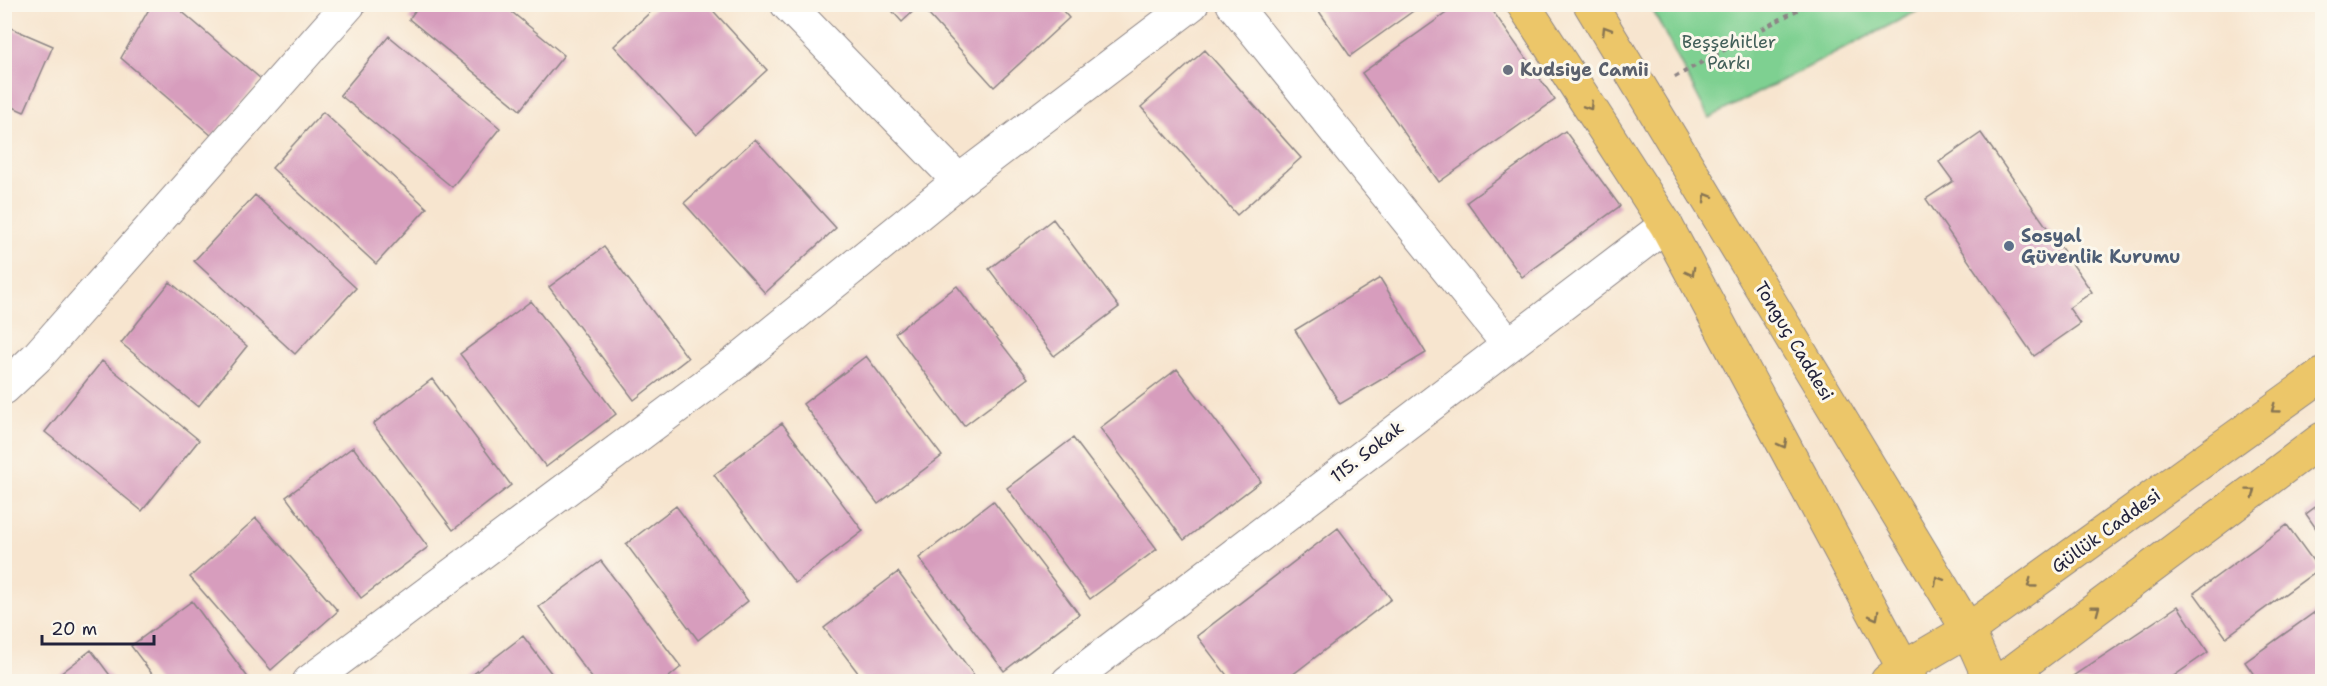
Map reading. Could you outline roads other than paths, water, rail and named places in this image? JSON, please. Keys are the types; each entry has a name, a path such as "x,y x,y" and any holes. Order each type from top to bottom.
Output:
{"main road":[{"path":"1522,4 1666,225 1900,677"},
{"name":"Tonguç Caddesi","path":"1590,4 1968,630 1991,681"},
{"name":"Güllük Caddesi","path":"1900,677 2322,375"},
{"path":"1999,681 2322,439"}],"street":[{"path":"4,388 37,357 349,4"},
{"path":"788,4 959,181"},
{"path":"309,681 735,363 959,181 1192,4"},
{"path":"1233,4 1508,344"},
{"name":"115. Sokak","path":"1068,681 1666,225"}],"place":[{"name":"Kudsiye Camii","path":"1508,70"},
{"name":"Sosyal Güvenlik Kurumu","path":"2009,246"}],"park label":[{"name":"Beşşehitler Parkı","path":"1729,52"}]}
